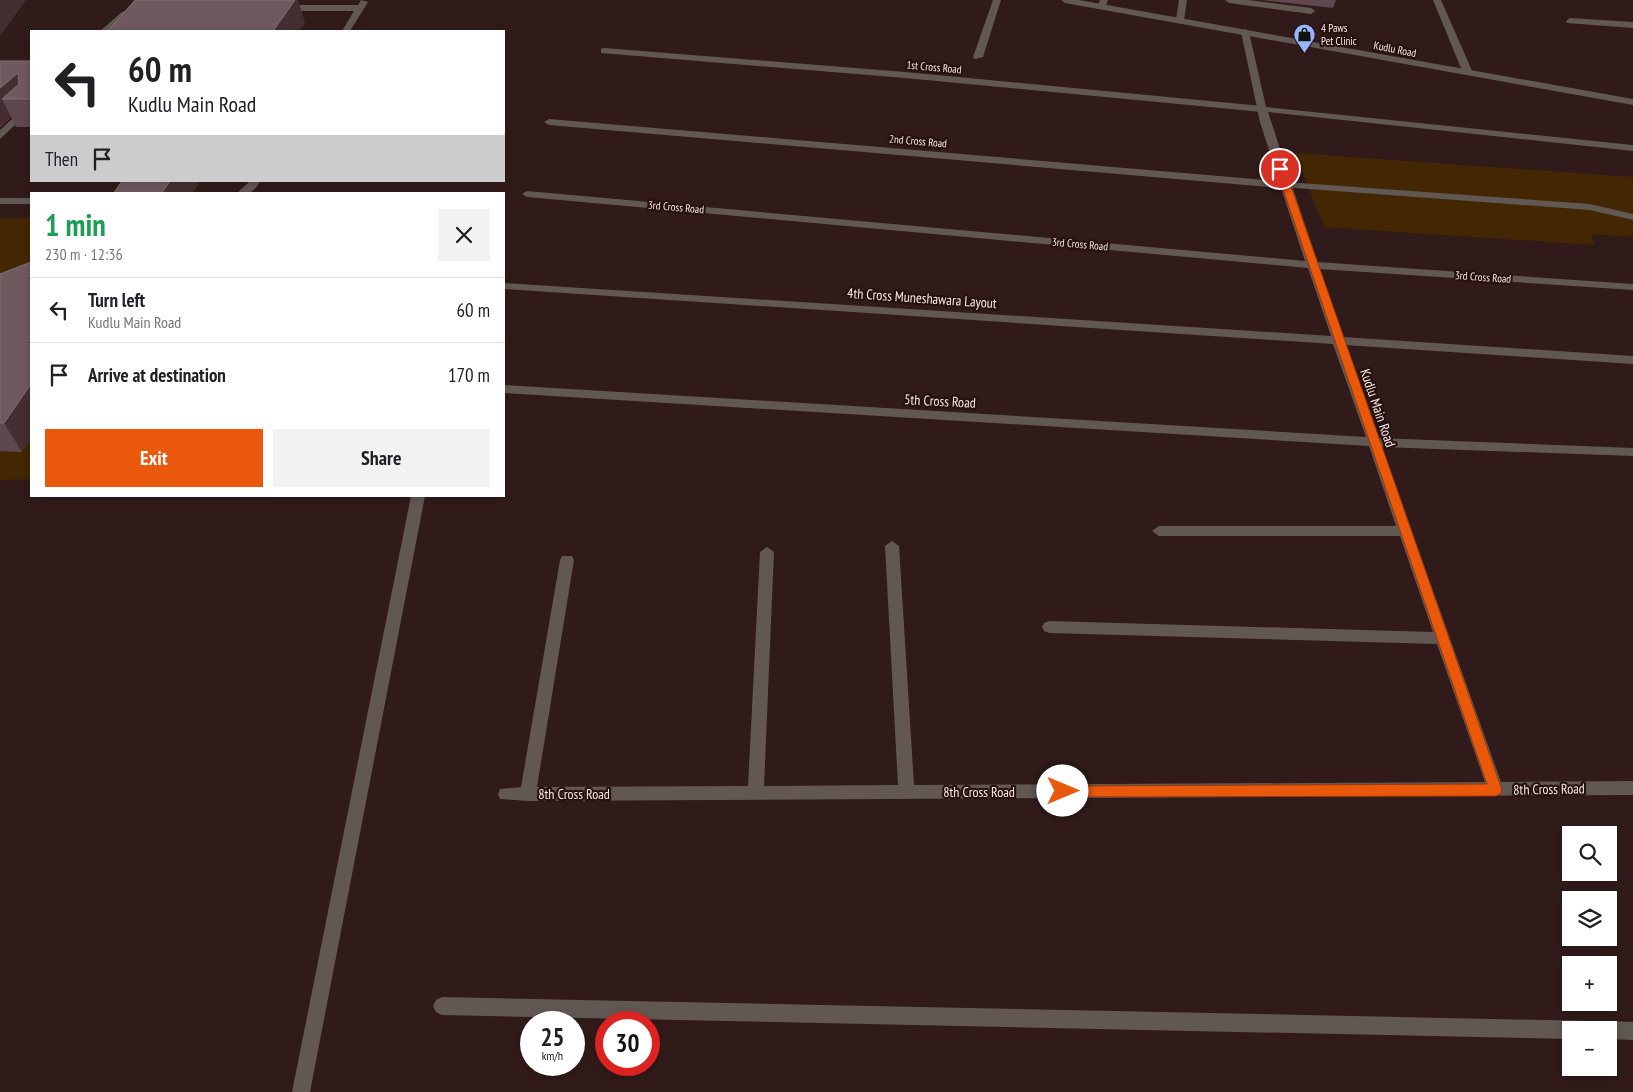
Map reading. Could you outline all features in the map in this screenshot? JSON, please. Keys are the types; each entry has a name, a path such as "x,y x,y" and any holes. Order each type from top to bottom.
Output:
{"street":[{"path":"978,57 997,0"},
{"name":"Kudlu Road","path":"1065,0 1103,3 1180,20 1633,102"},
{"path":"1180,20 1183,0"},
{"path":"1229,0 1311,11"},
{"path":"1437,0 1468,73"},
{"path":"273,8 363,4"},
{"path":"347,30 363,4"},
{"path":"105,30 125,14 147,8"},
{"path":"1570,21 1633,25"},
{"name":"Kudlu Main Road","path":"1245,32 1262,110 1286,184 1338,340 1496,790"},
{"name":"1st Cross Road","path":"604,51 905,75 1633,148"},
{"path":"0,136 30,106"},
{"name":"2nd Cross Road","path":"549,122 1286,184 1590,207 1633,217"},
{"path":"244,192 252,187 255,182"},
{"name":"3rd Cross Road","path":"527,194 1313,265 1633,287"},
{"path":"0,201 30,201"},
{"name":"4th Cross Muneshawara Layout","path":"505,286 1633,360"},
{"name":"5th Cross Road","path":"505,389 1374,442 1633,452"},
{"path":"301,1092 418,497"},
{"path":"1159,531 1405,531"},
{"path":"892,546 906,792"},
{"path":"756,793 767,552"},
{"path":"528,794 567,560"},
{"path":"1049,627 1443,638"},
{"name":"8th Cross Road","path":"506,794 1633,788"},
{"path":"442,1006 1562,1029"},
{"path":"1617,1030 1633,1031"}],"shaded area":[{"path":"1295,153 1633,177 1633,237 1591,234 1595,245 1324,227"},
{"path":"0,218 30,218 30,479 0,480"}],"building":[{"path":"135,0 295,0 274,30 109,30"},
{"path":"0,61 30,61 30,99 2,99 19,84 18,73 0,88"},
{"path":"121,182 169,182 162,192 114,192"},
{"path":"30,262 30,385 4,423 0,423 0,274"}],"place":[{"name":"4 Paws Pet Clinic","path":"1305,53"}],"route":[{"path":"1063,791 1496,790 1324,301 1280,169"}]}
